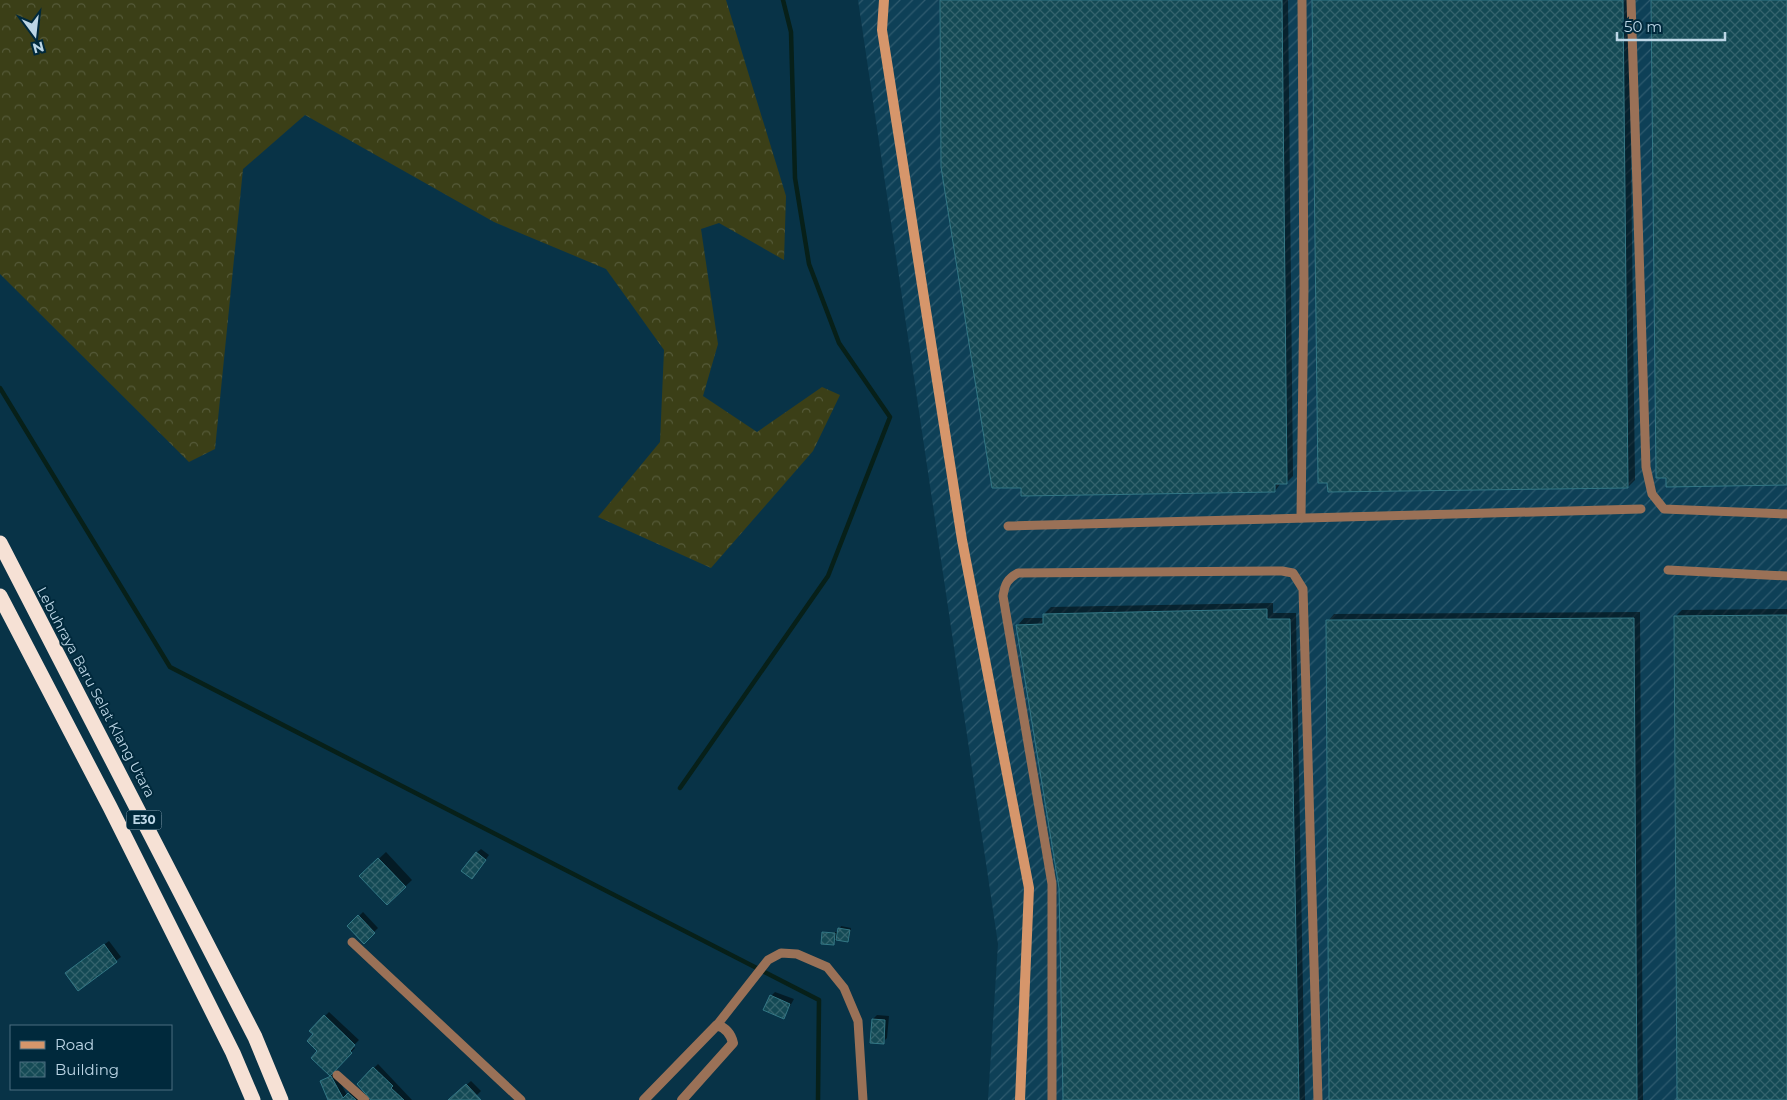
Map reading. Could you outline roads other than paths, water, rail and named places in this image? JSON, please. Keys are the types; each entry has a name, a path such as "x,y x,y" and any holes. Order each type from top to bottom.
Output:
{"highway":[{"name":"Lebuhraya Baru Selat Klang Utara","path":"0,543 246,1020 281,1100"},
{"name":"E30","path":"0,596 207,1000 253,1100"}],"street":[{"path":"884,0 882,30 960,530 1029,888 1020,1100"},
{"path":"644,1100 717,1026 732,1036 733,1043 682,1100"}],"lane":[{"path":"1301,518 1304,287 1302,0"},
{"path":"1631,0 1646,467 1652,494 1664,509 1787,514"},
{"path":"1008,526 1641,510"},
{"path":"1668,570 1787,576"},
{"path":"1052,1100 1052,884 1003,596 1004,586 1009,578 1018,573 1282,571 1293,573 1303,589 1318,1100"},
{"path":"352,942 521,1100"},
{"path":"717,1026 768,960 781,953 797,954 827,967 844,988 858,1021 862,1100"},
{"path":"337,1075 365,1100"}],"waterway":[{"path":"680,788 828,576 890,417 839,343 809,264 795,178 791,32 783,0"},
{"path":"0,388 170,667 819,1000 818,1100"}]}
